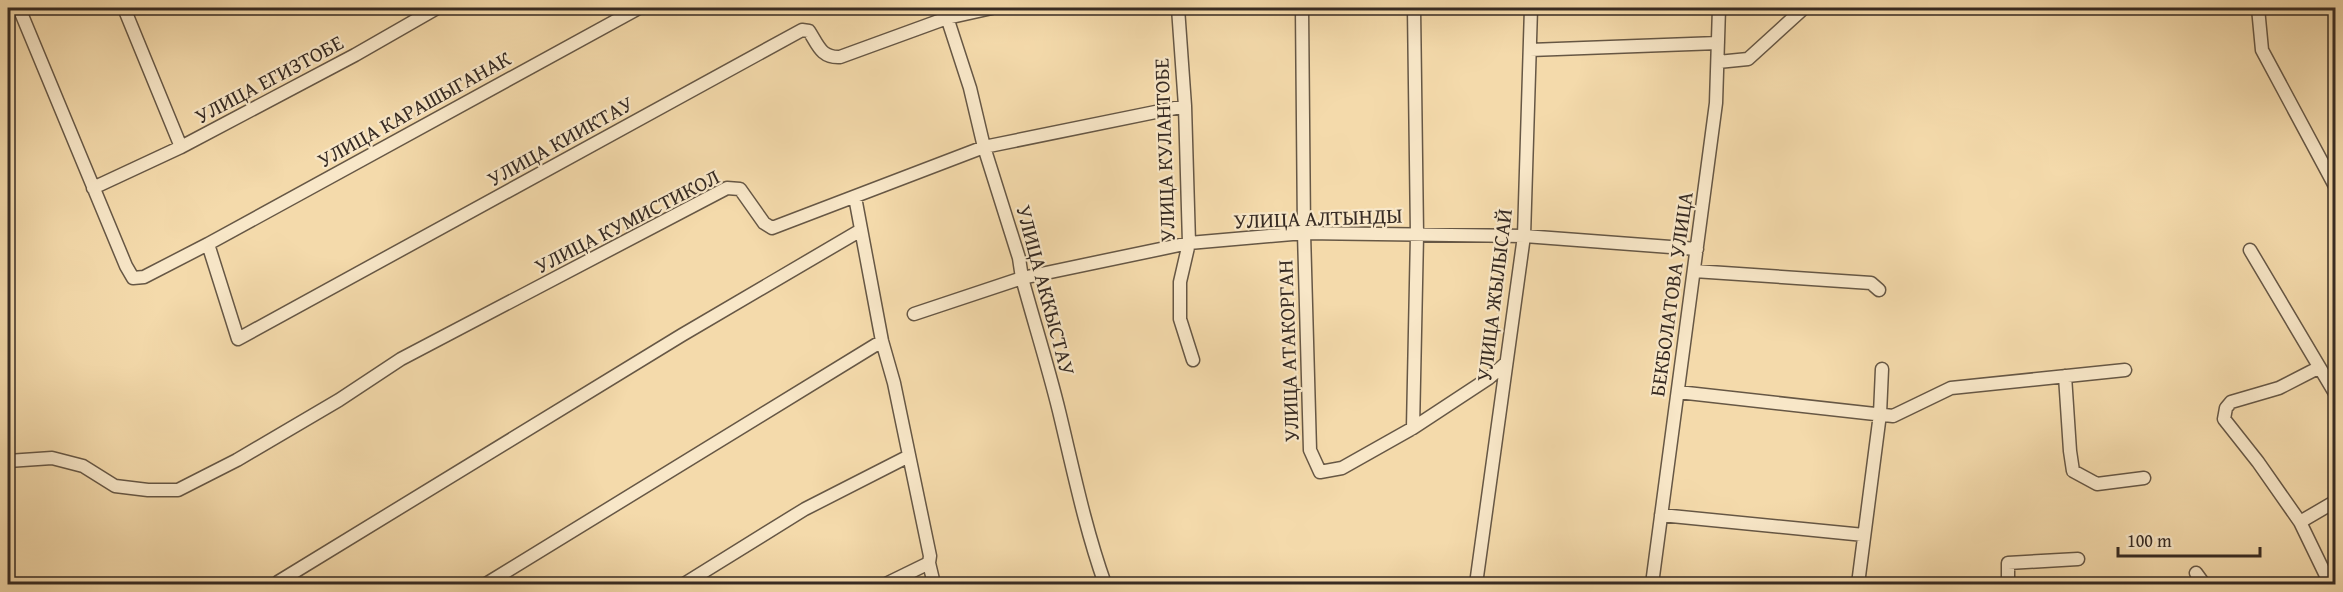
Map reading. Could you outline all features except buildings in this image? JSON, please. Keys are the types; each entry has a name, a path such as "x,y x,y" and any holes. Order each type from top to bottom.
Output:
{"street":[{"path":"19,8 93,188"},
{"path":"124,8 181,147"},
{"name":"УЛИЦА ЕГИЗТОБЕ","path":"93,188 181,147 355,55 437,8"},
{"name":"УЛИЦА КАРАШЫГАНАК","path":"93,188 133,278 144,278 639,8"},
{"name":"УЛИЦА КИИКТАУ","path":"208,244 238,339 802,30 809,31 822,52 830,57 840,57 946,13 993,8"},
{"name":"УЛИЦА КУЛАНТОБЕ","path":"1178,8 1185,106 1189,243 1180,282 1180,319 1193,360"},
{"name":"УЛИЦА АТАКОРГАН","path":"1302,8 1304,233 1310,450 1320,472 1342,468 1413,428 1489,378 1506,363"},
{"path":"1413,428 1417,235 1414,8"},
{"name":"УЛИЦА ЖЫЛЫСАЙ","path":"1476,585 1524,236 1531,8"},
{"name":"БЕКБОЛАТОВА УЛИЦА","path":"1652,585 1716,103 1719,8"},
{"path":"1718,62 1748,59 1804,8"},
{"path":"2258,8 2262,50 2336,188"},
{"name":"УЛИЦА АККЫСТАУ","path":"946,13 970,88 984,147 1019,258 1022,278 1059,410 1073,476 1094,554 1105,585"},
{"path":"1530,50 1718,43"},
{"name":"УЛИЦА КУМИСТИКОЛ","path":"8,461 52,458 83,466 115,486 148,490 178,490 237,460 339,400 402,359 727,188 740,189 764,224 772,228 984,147 1185,106"},
{"path":"855,197 882,341 894,383 934,585"},
{"path":"278,582 682,335 861,230"},
{"name":"УЛИЦА АЛТЫНДЫ","path":"914,314 1022,278 1189,243 1304,233 1524,236 1697,249"},
{"path":"2250,250 2336,395"},
{"path":"1694,271 1872,283 1879,290"},
{"path":"486,585 882,341"},
{"path":"2318,368 2279,388 2231,402 2226,408 2224,419 2258,462 2300,522 2330,585"},
{"path":"1858,585 1880,414 1882,369"},
{"path":"1678,392 1893,416 1951,388 2125,370"},
{"path":"2065,376 2073,471 2097,484 2144,478"},
{"path":"684,585 805,509 909,456"},
{"path":"2300,522 2336,501"},
{"path":"1662,515 1864,535"},
{"path":"2008,585 2008,563 2078,559"},
{"path":"886,585 928,563"},
{"path":"2196,573 2204,585"}]}
